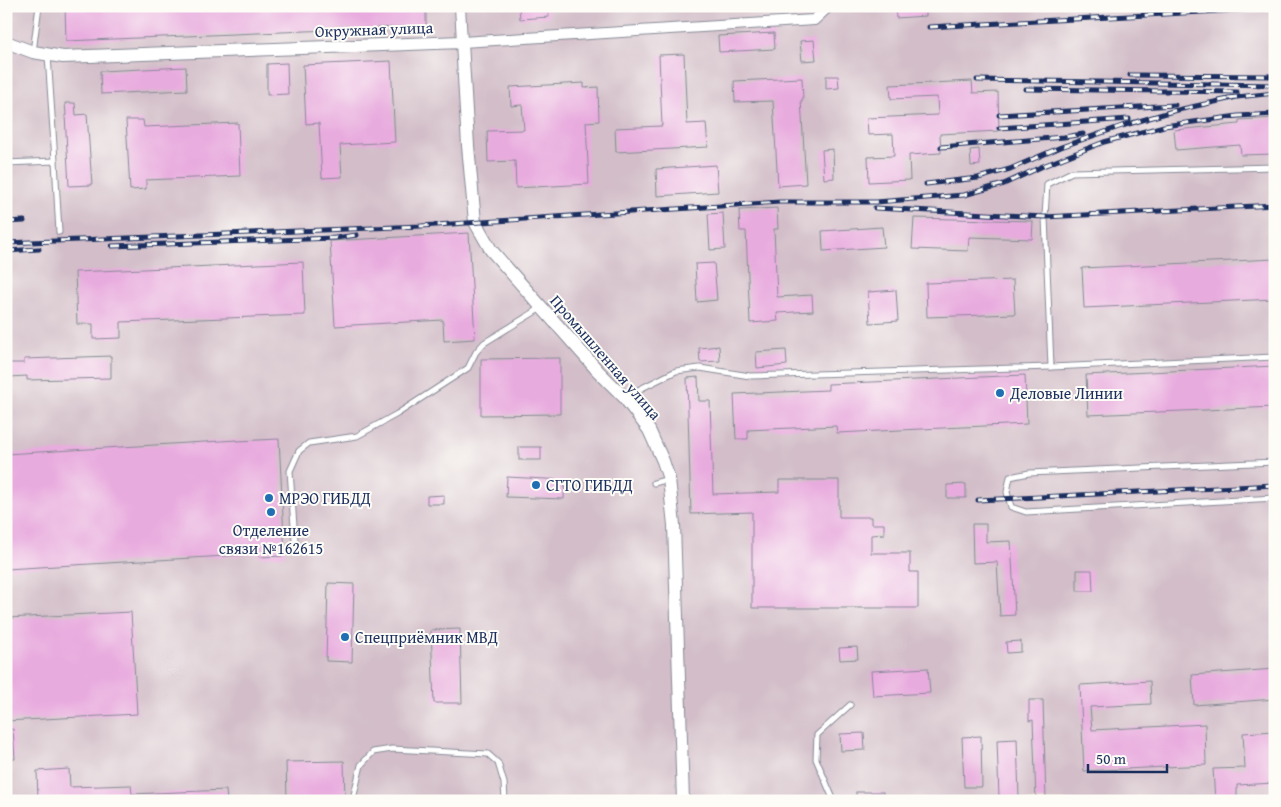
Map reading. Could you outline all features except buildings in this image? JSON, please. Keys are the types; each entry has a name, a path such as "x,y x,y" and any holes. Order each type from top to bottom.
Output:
{"street":[{"path":"460,6 462,42"},
{"name":"Окружная улица","path":"6,42 33,52 63,56 462,42 814,20 829,6"},
{"name":"Промышленная улица","path":"462,42 468,146 475,222 491,250 598,371 624,397 649,430 669,479 674,525 683,801"}],"lane":[{"path":"33,52 39,6"},
{"path":"48,55 59,232"},
{"path":"6,163 55,161"},
{"path":"1052,368 1045,217 1047,184 1072,172 1275,167"},
{"path":"295,540 290,471 299,451 309,443 357,436 397,414 468,368 476,352 484,343 542,307"},
{"path":"624,397 676,371 700,368 750,376 1052,368 1275,357"},
{"path":"1275,462 1029,473 1010,478 1007,492 1012,507 1026,512 1275,498"},
{"path":"654,482 669,479"},
{"path":"834,801 816,760 817,735 850,705"},
{"path":"354,801 361,765 373,752 392,749 488,754 498,763 504,783 505,801"}],"shaded area":[{"path":"6,6 1275,6 1275,801 6,801"}],"railway":[{"path":"929,27 1275,8"},
{"path":"1130,75 1275,76"},
{"path":"977,80 1275,85"},
{"path":"1026,89 1237,92"},
{"path":"1228,98 1275,93"},
{"path":"926,184 978,178 1010,169 1061,147 1122,126 1173,111 1233,98"},
{"path":"999,115 1175,105"},
{"path":"6,243 421,226 780,202 876,202 964,195 1004,184 1104,142 1164,126 1238,116 1275,114"},
{"path":"999,128 1129,119"},
{"path":"941,147 1083,134"},
{"path":"875,208 1045,217 1275,205"},
{"path":"6,222 24,221"},
{"path":"112,246 335,238 357,235"},
{"path":"6,251 39,249"},
{"path":"978,500 1275,485"}],"place":[{"name":"Деловые Линии","path":"1000,393"},
{"name":"СГТО ГИБДД","path":"536,485"},
{"name":"МРЭО ГИБДД","path":"269,498"},
{"name":"Отделение связи №162615","path":"271,512"},
{"name":"Спецприёмник МВД","path":"345,637"}]}
